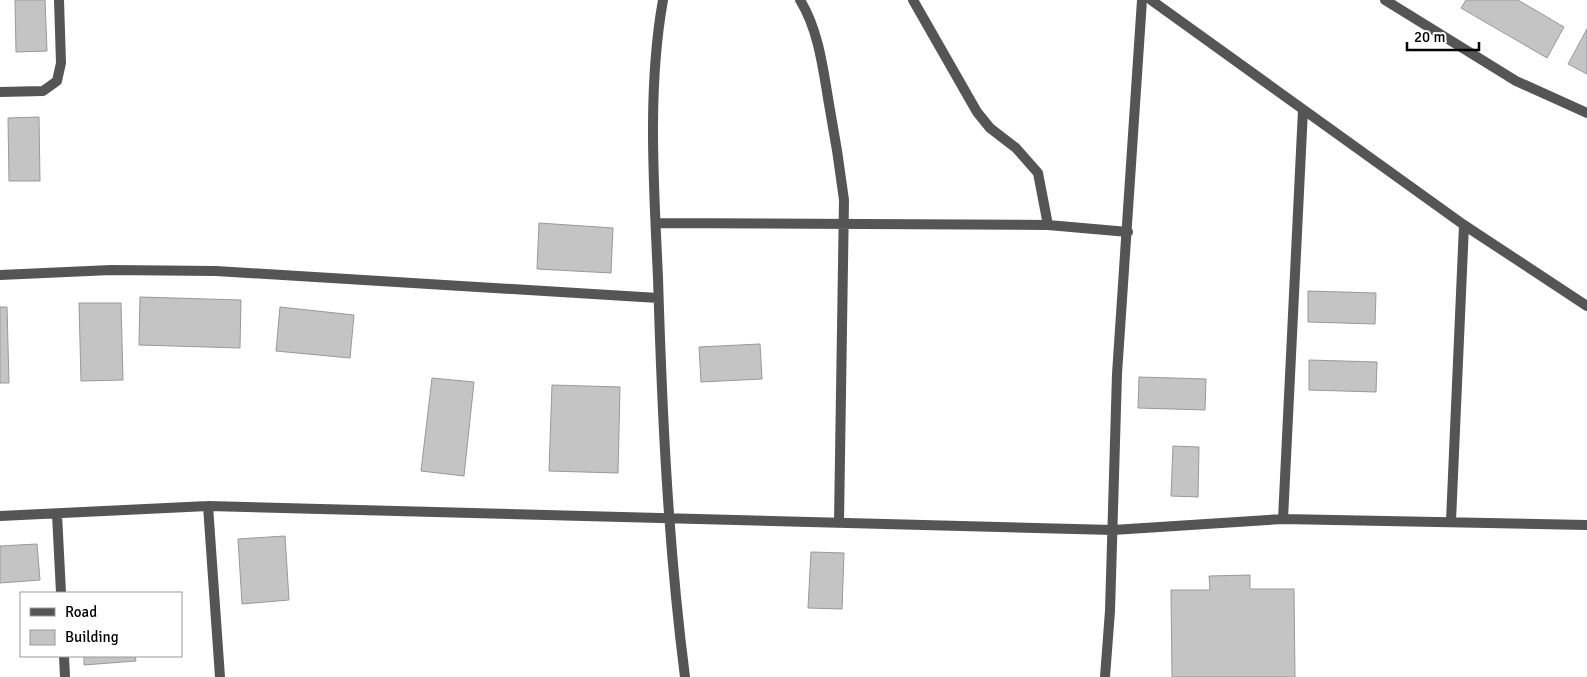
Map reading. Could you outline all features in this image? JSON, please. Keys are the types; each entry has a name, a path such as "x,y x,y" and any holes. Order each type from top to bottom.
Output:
{"street":[{"path":"0,92 43,91 57,81 61,63 59,0"},
{"path":"663,0 654,60 658,298 669,517 685,677"},
{"path":"800,0 811,22 822,62 840,169 844,224 839,522"},
{"path":"913,0 978,112 990,128 1016,148 1038,173 1048,225"},
{"path":"1105,677 1110,612 1117,374 1128,232 1142,0"},
{"path":"1151,0 1464,225 1587,306"},
{"path":"1385,0 1516,81 1587,113"},
{"path":"1283,519 1303,110"},
{"path":"656,223 1048,225 1128,232"},
{"path":"1452,521 1464,225"},
{"path":"0,275 111,270 216,271 658,298"},
{"path":"0,516 208,506 1113,530 1283,519 1587,525"},
{"path":"208,506 220,677"},
{"path":"57,514 61,592"},
{"path":"682,654 693,677"},
{"path":"64,657 65,677"}],"building":[{"path":"15,0 45,0 47,51 16,52"},
{"path":"1466,0 1518,0 1564,27 1547,58 1461,8"},
{"path":"1587,29 1587,74 1568,64"},
{"path":"39,117 40,181 9,181 8,118"},
{"path":"539,223 613,228 611,273 537,269"},
{"path":"1308,291 1376,293 1375,324 1308,322"},
{"path":"140,297 241,300 240,348 139,345"},
{"path":"79,303 121,303 123,380 81,381"},
{"path":"0,307 7,307 9,383 0,383"},
{"path":"280,307 354,315 350,358 276,351"},
{"path":"760,344 762,379 701,382 699,347"},
{"path":"1309,360 1377,362 1376,392 1309,390"},
{"path":"1139,377 1206,379 1205,410 1138,408"},
{"path":"432,378 474,382 464,476 421,471"},
{"path":"552,385 620,387 618,473 549,471"},
{"path":"1173,446 1199,447 1198,497 1171,496"},
{"path":"285,536 289,600 242,604 238,539"},
{"path":"37,544 40,580 0,583 0,546"},
{"path":"811,552 844,553 842,609 808,608"},
{"path":"1250,575 1250,589 1294,589 1295,677 1172,677 1171,590 1210,590 1209,576"},
{"path":"84,657 135,657 136,661 84,665"}]}
